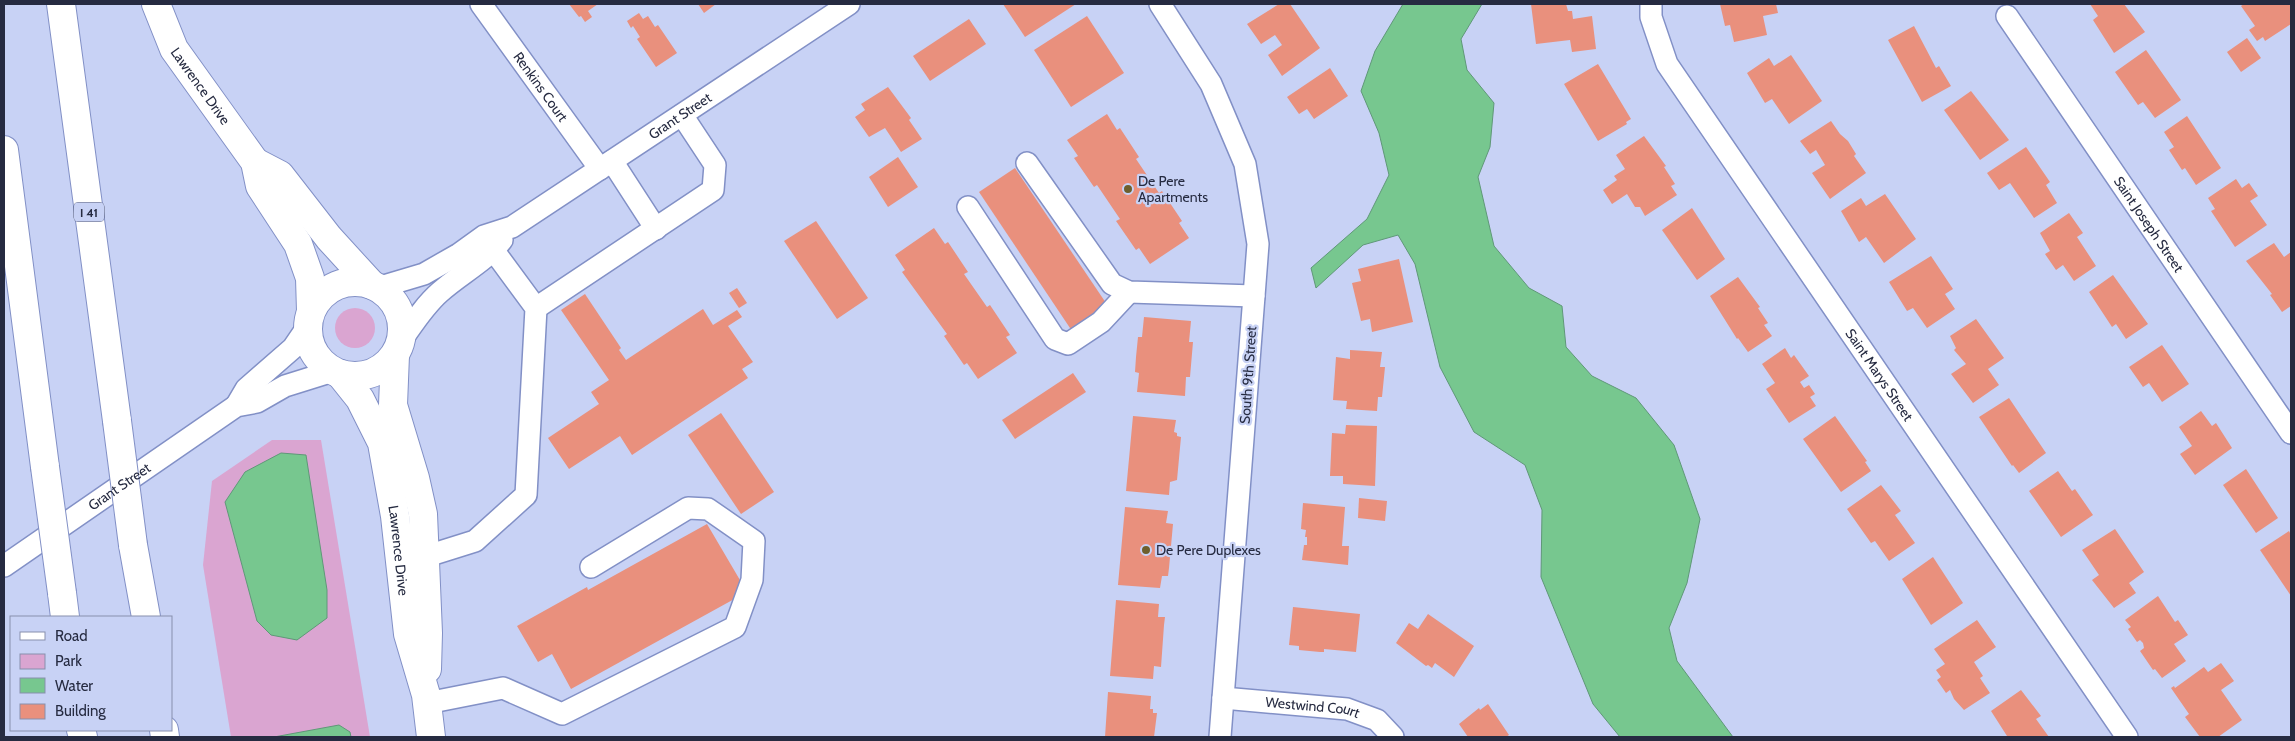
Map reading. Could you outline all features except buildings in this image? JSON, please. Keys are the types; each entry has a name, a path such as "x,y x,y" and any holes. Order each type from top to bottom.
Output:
{"main road":[{"name":"I 41","path":"61,4 133,545 146,616"},
{"name":"Lawrence Drive","path":"156,4 174,49 255,162 260,186 290,230 305,259 310,278 310,319"},
{"path":"4,150 64,605"},
{"name":"Lawrence Drive","path":"255,162 280,175 329,238 374,286"},
{"path":"398,348 384,366 370,374 355,377 336,373 322,363 313,352 309,340 310,319 319,299 330,290 343,284 358,282 374,286 389,297 398,310 402,325 398,348 394,405 415,478 423,514 428,633 426,699"},
{"name":"Lawrence Drive","path":"336,373 360,399 382,443 395,516 408,634 426,699 431,737"}],"street":[{"name":"Renkins Court","path":"482,4 656,229"},
{"name":"Grant Street","path":"374,286 424,274 484,236 512,227 849,4"},
{"name":"South 9th Street","path":"1153,4 1175,30"},
{"name":"South 9th Street","path":"1160,4 1211,84 1245,164 1258,244 1220,737"},
{"name":"Saint Marys Street","path":"1651,4 1651,17 1667,64 2127,737"},
{"name":"Saint Joseph Street","path":"2007,16 2291,433"},
{"path":"536,308 713,190 714,164 682,115"},
{"path":"1027,163 1112,284 1129,292 1254,296"},
{"path":"968,207 1055,339 1068,344 1101,322 1129,292"},
{"name":"Grant Street","path":"398,348 419,315 438,294 494,251 512,227"},
{"path":"424,557 476,541 526,494 536,308 494,251"},
{"name":"Grant Street","path":"236,406 246,389 293,348 310,319"},
{"name":"Grant Street","path":"4,566 236,406 257,402 285,386 336,373"},
{"path":"426,699 503,688 562,714 735,627 752,580 754,541 708,509 688,508 591,568"},
{"name":"Westwind Court","path":"1223,698 1347,709 1377,720 1393,737"}],"green space":[{"path":"351,308 359,308 366,311 372,317 375,328 372,339 366,345 359,348 351,348 344,345 338,339 335,332 335,324 338,317 344,311"},
{"path":"272,440 321,440 370,737 231,737 203,565 212,481"}],"water":[{"path":"1403,4 1482,4 1461,39 1467,70 1494,103 1490,147 1478,177 1494,246 1529,288 1562,306 1566,347 1592,376 1636,398 1674,445 1700,519 1687,583 1669,628 1677,661 1733,737 1620,737 1593,704 1541,577 1542,510 1525,465 1474,432 1440,367 1415,264 1398,235 1363,245 1316,288 1311,268 1367,219 1389,175 1379,133 1361,91 1375,51"},
{"path":"281,453 306,455 327,590 327,618 297,640 271,635 257,621 225,502 245,472"},
{"path":"339,725 350,732 351,737 274,737"}],"place":[{"name":"De Pere Apartments","path":"1128,189"},
{"name":"De Pere Duplexes","path":"1146,550"}]}
